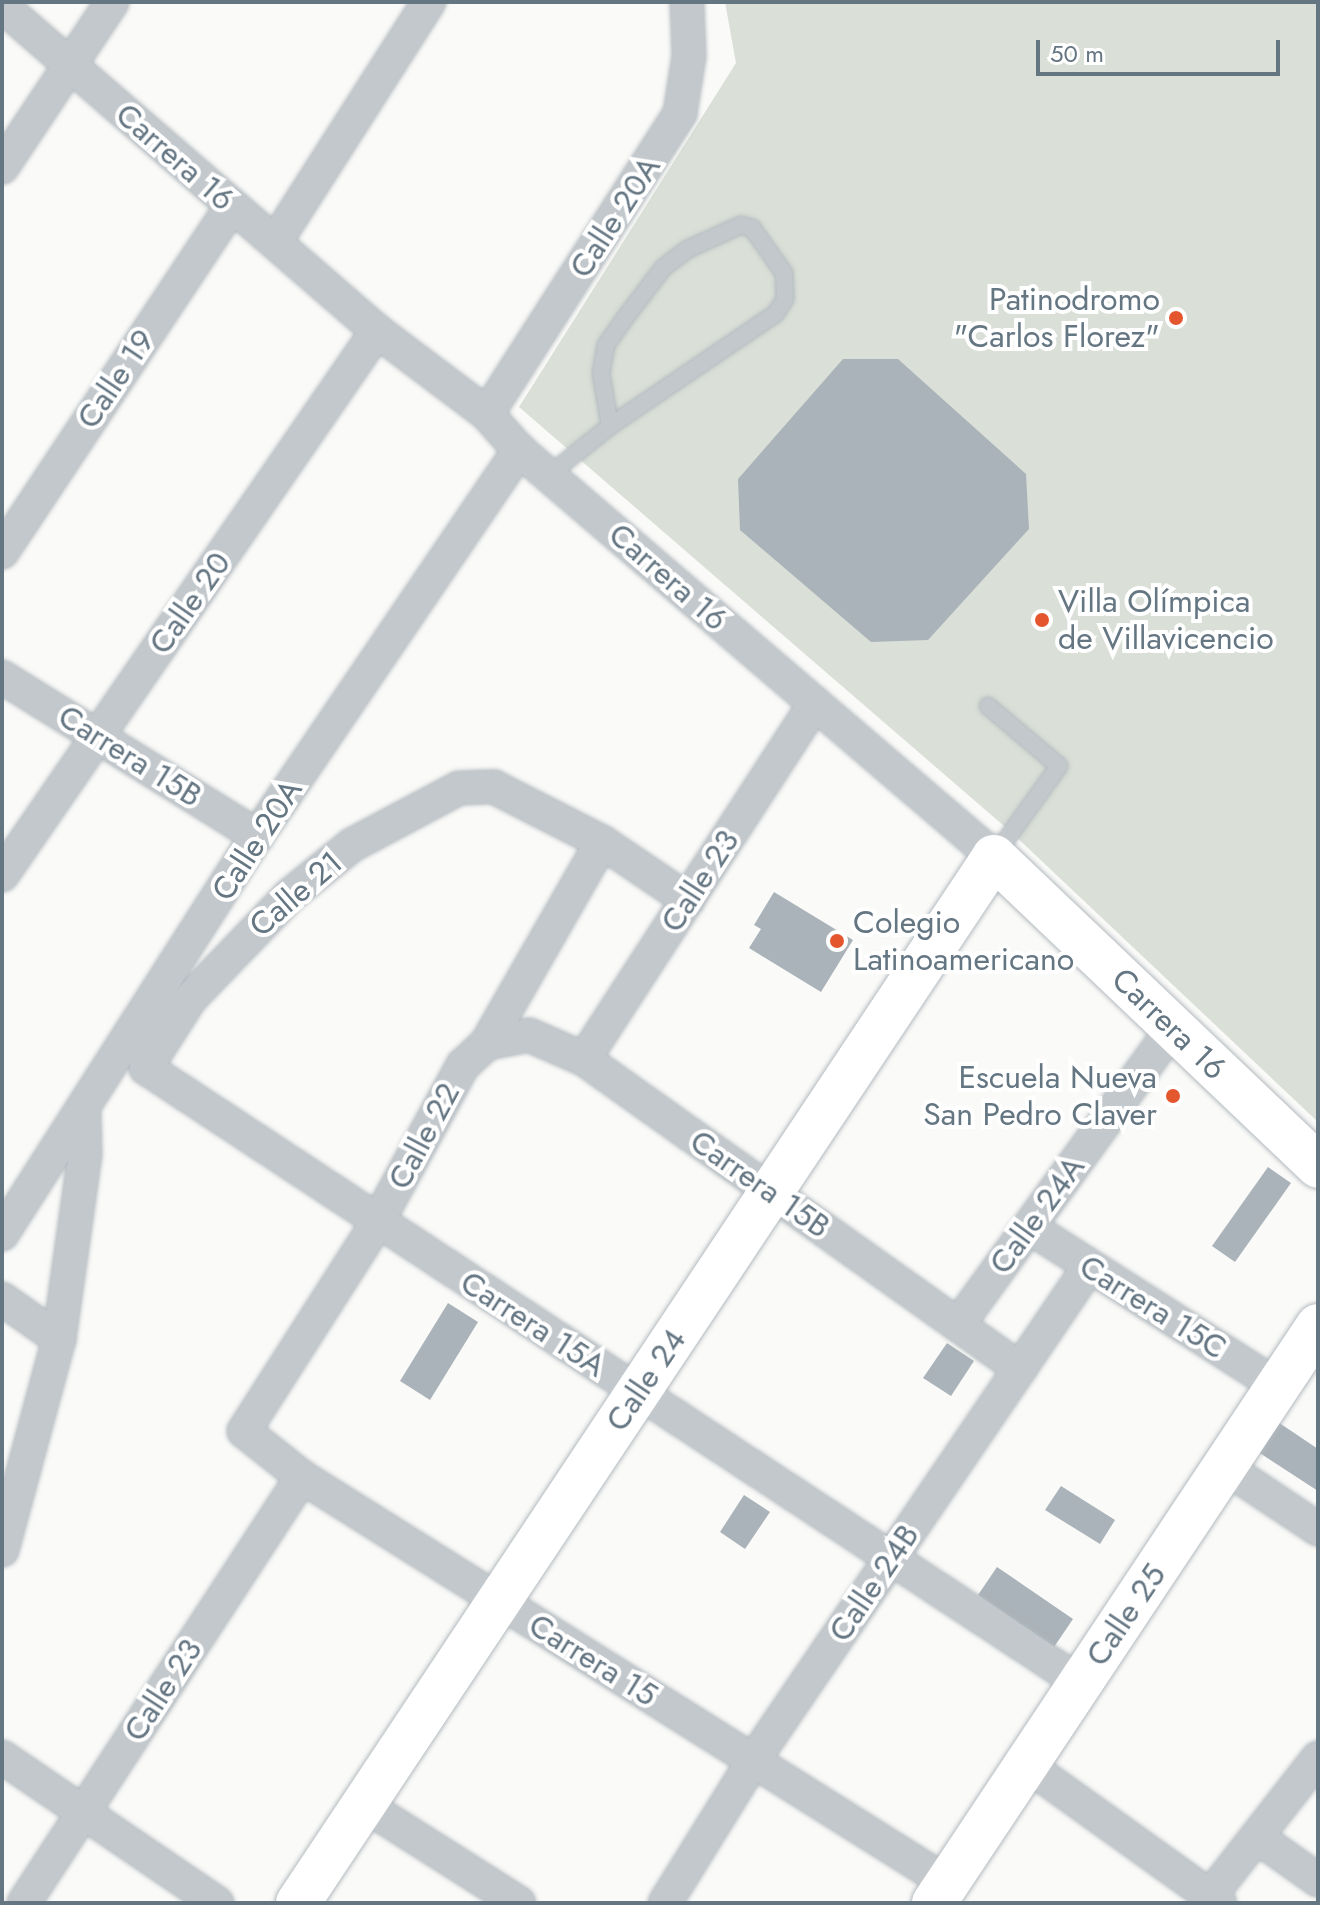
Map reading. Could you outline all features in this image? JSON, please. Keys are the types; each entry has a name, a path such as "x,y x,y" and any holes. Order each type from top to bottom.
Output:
{"street":[{"path":"2,167 112,2"},
{"path":"276,241 429,2"},
{"name":"Calle 20A","path":"487,414 680,113 689,56 687,2"},
{"name":"Carrera 16","path":"2,6 377,331 487,414 519,450 994,857 1318,1166"},
{"name":"Calle 19","path":"2,552 231,207"},
{"name":"Calle 20","path":"2,875 377,331"},
{"name":"Calle 20A","path":"2,1234 84,1114 257,836 519,450"},
{"name":"Carrera 15B","path":"2,677 257,836"},
{"name":"Calle 23","path":"584,1059 815,703"},
{"name":"Calle 21","path":"146,1068 164,1035 223,961 320,870 422,805 459,788 494,787 602,842"},
{"path":"602,842 688,900"},
{"name":"Calle 22","path":"244,1431 377,1223 463,1065 487,1043 602,842"},
{"name":"Calle 24","path":"298,1903 366,1806 498,1601 994,857"},
{"name":"Calle 24A","path":"958,1325 1173,1028"},
{"name":"Carrera 15B","path":"487,1043 529,1035 584,1059 1020,1369"},
{"path":"102,1083 146,1068"},
{"name":"Carrera 15A","path":"146,1068 377,1223 1081,1683"},
{"path":"4,1542 59,1339 85,1154 84,1114"},
{"name":"Carrera 15C","path":"1029,1227 1278,1386"},
{"name":"Calle 24B","path":"665,1903 753,1761 1089,1267"},
{"path":"2,1299 59,1339"},
{"name":"Calle 25","path":"941,1893 1318,1326"},
{"name":"Carrera 15","path":"244,1431 302,1477 753,1761 941,1893"},
{"path":"1225,1467 1318,1529"},
{"name":"Calle 23","path":"24,1903 302,1477"},
{"path":"2,1757 217,1903"},
{"path":"1027,1765 1215,1899 1257,1837 1318,1758"},
{"path":"366,1806 519,1903"},
{"path":"1257,1837 1318,1880"}],"lane":[{"path":"549,475 610,426 776,313 785,299 784,273 752,228 741,225 688,249 663,268 625,318 606,345 601,373 610,426"},
{"path":"988,706 1059,766 994,857"}],"shaded area":[{"name":"Villa Olímpica de Villavicencio","path":"725,2 1318,2 1318,1122 1011,832 519,407 736,63"}],"building":[{"path":"843,359 898,359 1026,474 1029,529 928,640 871,642 740,530 738,479"},
{"path":"774,892 853,940 821,992 749,948 761,929 754,925"},
{"path":"1268,1167 1291,1183 1235,1262 1212,1246"},
{"path":"448,1303 478,1322 430,1400 400,1381"},
{"path":"947,1343 974,1361 951,1396 923,1378"},
{"path":"1272,1418 1318,1449 1318,1491 1252,1448"},
{"path":"1061,1486 1115,1520 1100,1544 1045,1510"},
{"path":"744,1495 770,1512 745,1549 720,1532"},
{"path":"997,1567 1073,1619 1054,1647 978,1595"}],"place":[{"name":"Patinodromo \"Carlos Florez\"","path":"1176,318"},
{"name":"Villa Olímpica de Villavicencio","path":"1042,620"},
{"name":"Colegio Latinoamericano","path":"837,941"},
{"name":"Escuela Nueva San Pedro Claver","path":"1173,1096"}]}
